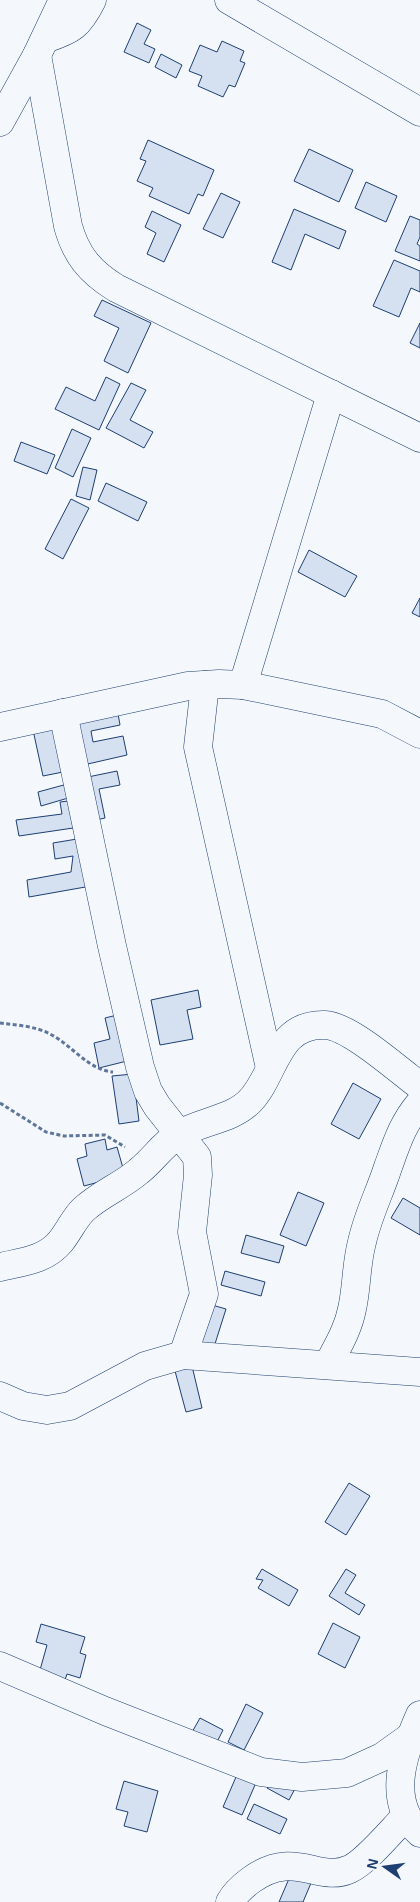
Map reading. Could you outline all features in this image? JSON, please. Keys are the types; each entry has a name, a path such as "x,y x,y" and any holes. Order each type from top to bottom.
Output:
{"street":[{"path":"0,122 41,47 63,0"},
{"path":"41,47 76,26 92,0"},
{"path":"229,0 420,112"},
{"path":"41,47 68,226 73,242 88,268 116,288 420,438"},
{"path":"242,685 331,394"},
{"path":"205,685 198,747 270,1068"},
{"path":"0,727 188,686 242,685 382,714 420,734"},
{"path":"63,713 112,946 140,1067 148,1090 157,1106 192,1148 199,1165 192,1232 204,1294 183,1355"},
{"path":"0,1267 33,1260 50,1252 61,1241 82,1211 141,1170 179,1134 244,1106 255,1094 284,1043 295,1033 309,1026 326,1025 343,1029 420,1086"},
{"path":"328,1365 344,1336 352,1310 361,1243 373,1202 389,1166 395,1144 420,1102"},
{"path":"0,1396 22,1406 47,1410 70,1406 145,1366 183,1355 420,1372"},
{"path":"0,1666 105,1711 261,1772 302,1777 346,1773 382,1757 415,1726"},
{"path":"230,1902 242,1887 262,1872 285,1865 330,1872 352,1869 413,1825 400,1788 403,1763 415,1726"}],"path":[{"path":"0,1023 38,1029 51,1034 104,1071 113,1072 140,1067"},
{"path":"0,1103 46,1132 64,1136 92,1133 114,1138 128,1151 141,1170"}],"building":[{"path":"137,23 151,30 144,44 155,49 149,63 124,52"},
{"path":"222,41 244,51 240,61 245,63 235,87 229,85 223,97 198,86 202,76 189,71 200,45 217,52"},
{"path":"161,54 182,65 176,78 155,67"},
{"path":"148,140 214,170 203,196 198,194 189,214 149,196 153,188 137,181 146,161 140,159"},
{"path":"309,149 353,170 339,202 294,181"},
{"path":"366,182 397,196 386,222 355,208"},
{"path":"221,193 240,202 223,238 203,229"},
{"path":"294,209 346,231 339,249 305,234 291,270 272,262"},
{"path":"152,211 181,225 164,262 147,254 156,233 145,227"},
{"path":"410,216 420,220 420,237 417,244 420,246 420,261 395,251"},
{"path":"394,260 420,271 420,292 411,288 399,317 373,306"},
{"path":"102,300 151,323 128,373 104,361 119,328 94,316"},
{"path":"420,323 420,348 410,343"},
{"path":"106,377 120,384 99,430 55,409 66,387 95,401"},
{"path":"131,383 146,390 130,420 153,432 144,448 106,428"},
{"path":"72,429 91,438 73,477 55,468"},
{"path":"21,442 55,455 47,474 14,461"},
{"path":"83,467 97,470 90,500 76,496"},
{"path":"106,483 147,502 138,521 98,501"},
{"path":"71,499 89,508 63,559 45,549"},
{"path":"309,550 357,576 345,597 298,572"},
{"path":"420,598 420,617 412,613"},
{"path":"117,708 120,725 91,731 93,742 123,736 127,755 79,766 69,717"},
{"path":"59,724 68,771 43,776 33,730"},
{"path":"117,771 120,785 99,789 105,818 91,821 83,778"},
{"path":"71,783 75,796 41,806 38,792"},
{"path":"77,800 80,827 19,836 16,820 62,814 60,802"},
{"path":"83,838 91,886 29,897 27,880 71,872 73,856 55,859 53,843"},
{"path":"198,990 201,1007 187,1010 193,1039 160,1045 151,1000"},
{"path":"121,1014 131,1060 99,1068 94,1043 110,1039 105,1018"},
{"path":"133,1074 139,1121 119,1124 112,1076"},
{"path":"353,1083 381,1099 359,1139 331,1124"},
{"path":"105,1139 107,1150 117,1147 125,1175 84,1186 77,1159 87,1156 85,1144"},
{"path":"298,1192 324,1203 306,1246 280,1235"},
{"path":"403,1198 420,1208 420,1235 391,1218"},
{"path":"246,1235 284,1246 279,1263 241,1253"},
{"path":"225,1271 265,1282 261,1296 221,1285"},
{"path":"212,1305 226,1309 214,1347 200,1343"},
{"path":"192,1366 202,1408 186,1412 175,1371"},
{"path":"349,1483 370,1496 346,1535 325,1522"},
{"path":"262,1569 298,1590 289,1606 258,1588 263,1580 256,1579"},
{"path":"346,1569 356,1575 345,1593 365,1605 359,1615 329,1596"},
{"path":"333,1623 360,1637 345,1668 318,1654"},
{"path":"41,1624 85,1637 80,1653 86,1655 80,1678 67,1674 64,1683 47,1679 49,1672 40,1670 47,1645 36,1642"},
{"path":"246,1704 263,1713 244,1750 228,1742"},
{"path":"200,1718 223,1730 215,1746 191,1734"},
{"path":"239,1770 258,1778 242,1815 223,1807"},
{"path":"275,1774 297,1785 289,1800 267,1788"},
{"path":"124,1781 158,1791 147,1832 124,1826 128,1812 116,1809"},
{"path":"254,1804 287,1819 280,1834 247,1819"},
{"path":"291,1874 311,1883 303,1902 279,1902"}]}
